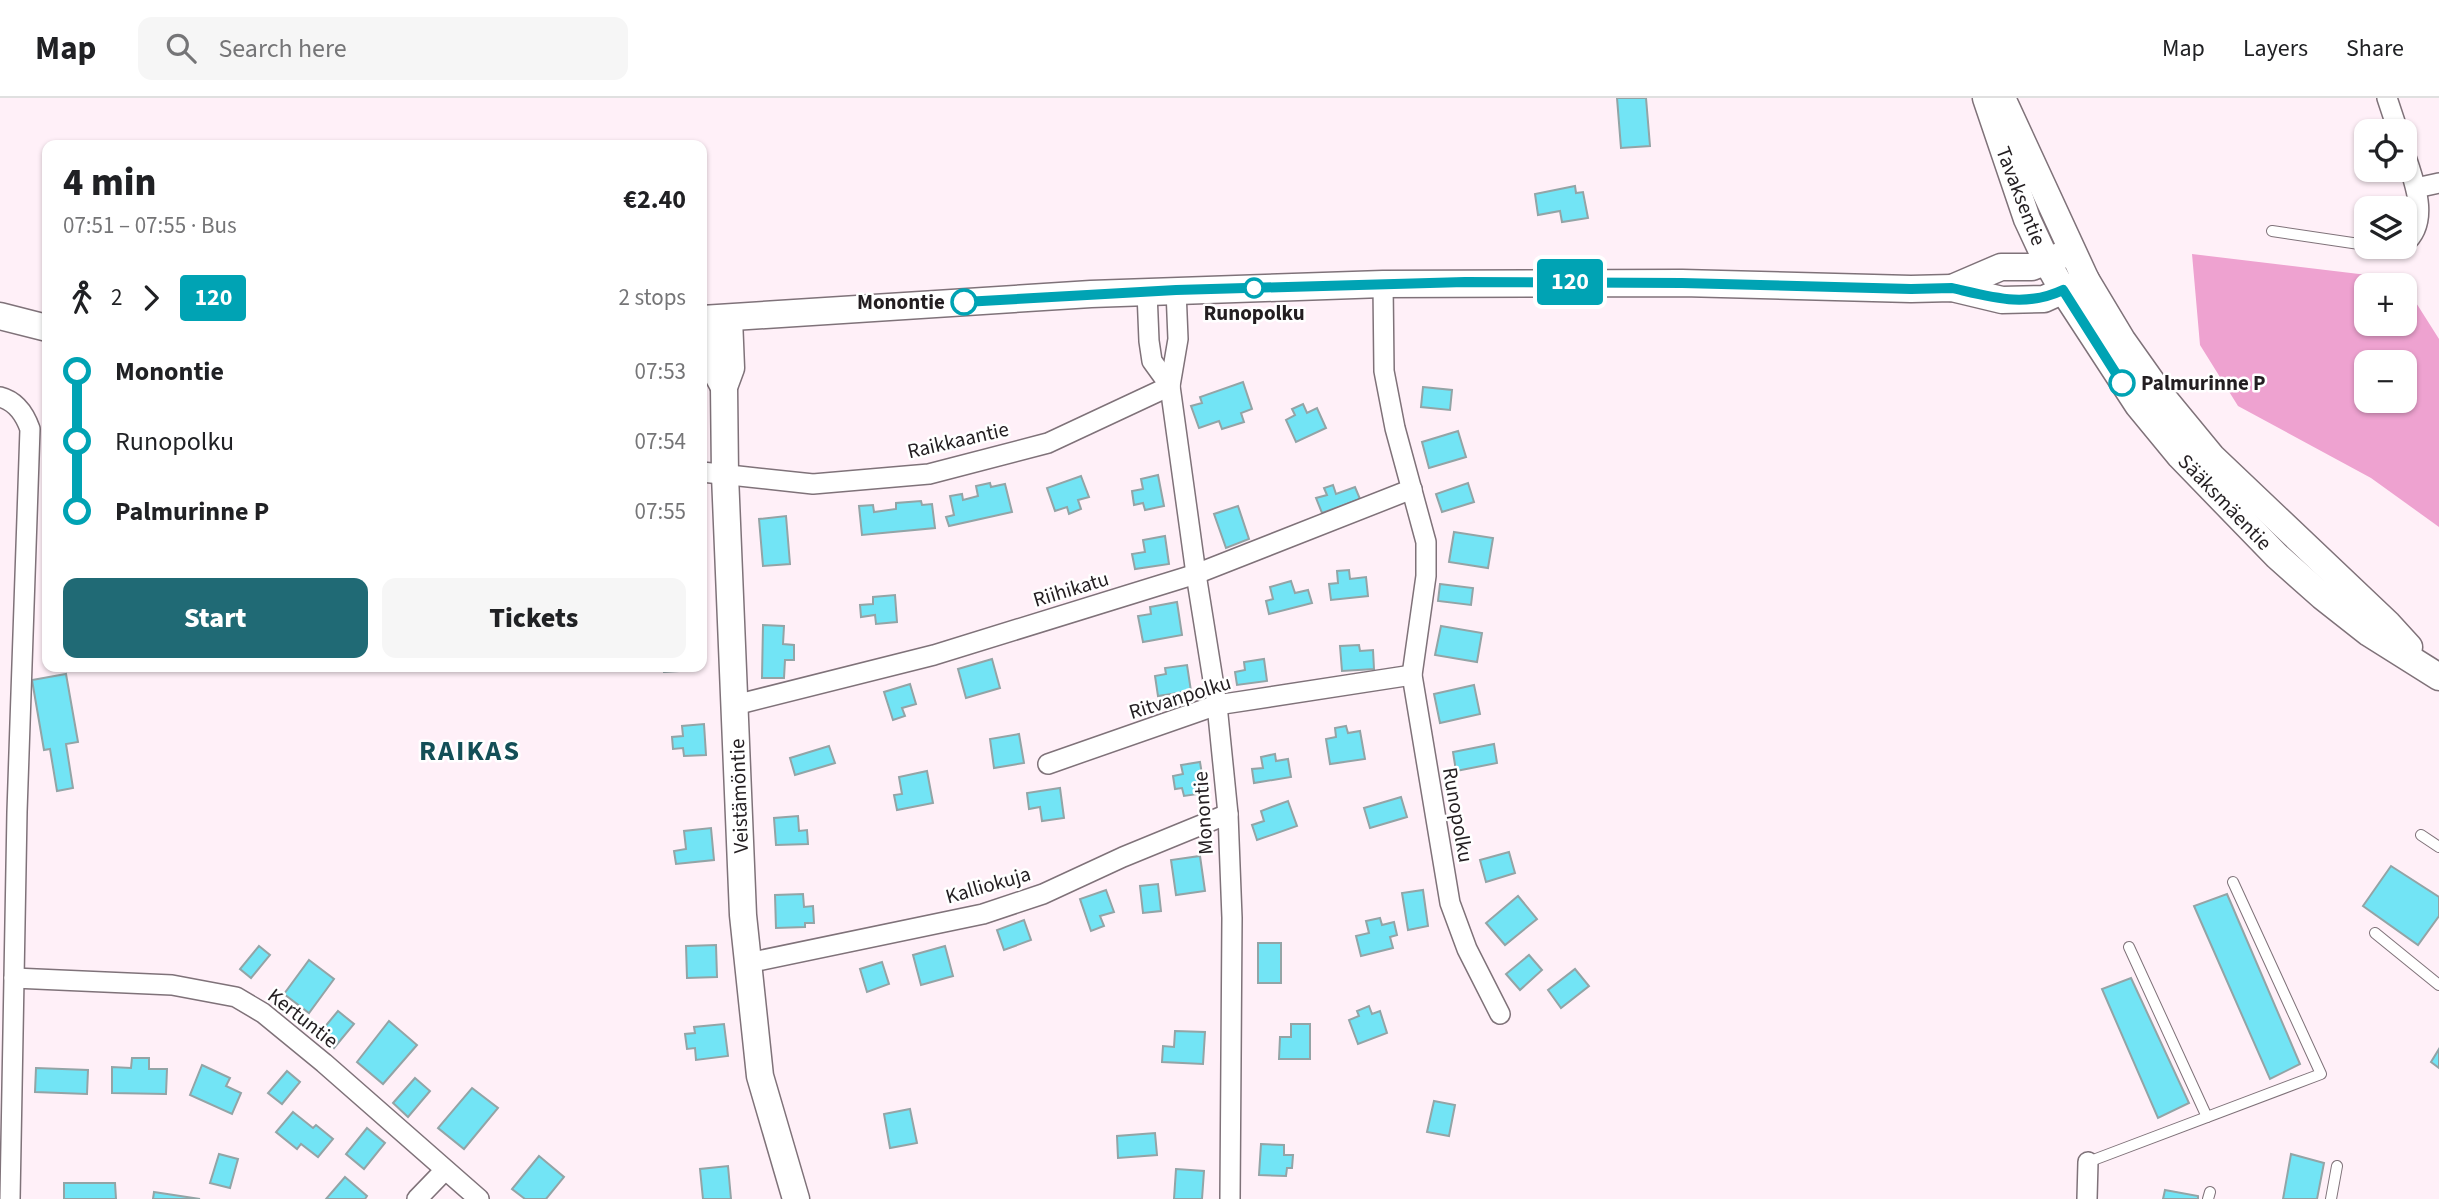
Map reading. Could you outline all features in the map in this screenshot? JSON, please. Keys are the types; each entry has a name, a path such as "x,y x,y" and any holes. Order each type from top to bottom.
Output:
{"street":[{"name":"Tavaksentie","path":"1986,98 2027,219 2059,257"},
{"name":"Tavaksentie","path":"2002,98 2059,257"},
{"path":"2387,98 2394,119"},
{"path":"2414,182 2419,210 2417,226"},
{"path":"2416,188 2439,183"},
{"name":"Sääksmäentie","path":"2059,257 2074,286 2122,340 2161,395 2212,457 2388,624 2435,674"},
{"path":"1952,288 2001,267 2032,267 2059,257"},
{"path":"712,319 1176,290 1383,284 1682,283 1952,288 2002,300 2044,299 2074,286"},
{"name":"Runopolku","path":"1383,284 1384,371 1395,428 1426,542 1426,576 1412,675 1450,903 1466,949 1500,1014"},
{"name":"Monontie","path":"1176,290 1178,340 1170,386 1217,705 1228,814 1232,918 1230,1199"},
{"name":"Monontie","path":"1147,292 1152,361 1170,386"},
{"path":"0,316 42,327"},
{"name":"Veistämöntie","path":"712,319 731,368 724,387 714,473 735,705 743,915 761,1076 796,1199"},
{"name":"Raikkaantie","path":"714,473 813,484 929,474 1048,443 1170,386"},
{"path":"3,398 25,414 30,429 17,812 10,1199"},
{"name":"Riihikatu","path":"735,705 934,655 1196,574 1412,489"},
{"name":"Ritvanpolku","path":"1048,764 1217,705 1412,675"},
{"name":"Kalliokuja","path":"748,963 983,914 1043,894 1123,857 1228,814"},
{"name":"Kertuntie","path":"14,978 172,985 236,997 262,1013 324,1063 479,1199"},
{"path":"2087,1199 2088,1162"},
{"path":"417,1199 445,1170"}],"lane":[{"path":"2272,231 2354,244"},
{"path":"2421,835 2439,847"},
{"path":"2088,1162 2321,1074 2233,882"},
{"path":"2375,933 2439,985"},
{"path":"2129,947 2207,1117"},
{"path":"2331,1199 2337,1166"}],"shaded area":[{"path":"2192,254 2354,273 2354,336 2417,336 2417,304 2439,339 2439,527 2371,478 2238,406 2200,345"}],"building":[{"path":"1617,98 1646,98 1650,146 1621,148"},
{"path":"1575,186 1576,193 1583,192 1588,218 1562,222 1560,211 1538,215 1535,194"},
{"path":"1243,382 1252,409 1241,413 1244,422 1222,429 1219,421 1199,428 1191,406 1202,403 1200,397"},
{"path":"1423,387 1452,390 1450,410 1421,407"},
{"path":"1303,404 1307,413 1317,408 1326,428 1296,442 1286,420 1295,415 1292,409"},
{"path":"1458,431 1466,457 1429,468 1422,442"},
{"path":"1158,475 1164,506 1145,510 1143,503 1134,505 1132,491 1143,489 1141,479"},
{"path":"1081,476 1089,497 1078,500 1081,509 1069,514 1067,507 1055,511 1047,488"},
{"path":"990,483 991,487 1005,484 1012,512 949,526 946,517 954,515 950,496 962,494 963,500 978,496 976,486"},
{"path":"1468,483 1474,502 1442,512 1436,494"},
{"path":"1333,485 1336,494 1355,487 1360,499 1322,513 1316,498 1327,495 1324,488"},
{"path":"921,501 922,505 932,504 935,528 862,535 859,506 873,505 874,512 896,509 896,503"},
{"path":"1238,506 1249,539 1226,548 1214,514"},
{"path":"786,516 790,564 763,566 759,519"},
{"path":"1454,532 1493,538 1488,568 1449,562"},
{"path":"1165,536 1169,564 1135,569 1132,554 1145,552 1143,540"},
{"path":"1349,570 1350,579 1366,577 1368,596 1331,600 1329,584 1338,583 1337,571"},
{"path":"1291,581 1295,593 1308,590 1312,603 1269,614 1266,601 1273,599 1270,587"},
{"path":"1440,584 1473,588 1471,605 1438,601"},
{"path":"895,595 897,622 876,624 875,615 861,617 860,605 873,604 873,597"},
{"path":"1177,602 1182,635 1143,642 1138,616 1151,614 1150,607"},
{"path":"763,625 784,626 783,644 794,645 794,660 785,660 784,678 762,678"},
{"path":"1441,626 1482,633 1477,662 1435,655"},
{"path":"1359,645 1360,651 1373,650 1374,669 1342,671 1340,646"},
{"path":"992,659 1000,688 966,698 958,669"},
{"path":"1264,659 1267,681 1237,685 1235,672 1245,670 1244,662"},
{"path":"1187,665 1191,691 1158,696 1155,676 1166,674 1165,668"},
{"path":"66,674 78,742 66,744 73,788 57,791 50,749 44,750 32,680"},
{"path":"910,684 916,704 902,708 905,716 893,720 884,692"},
{"path":"1474,685 1480,714 1440,723 1434,694"},
{"path":"704,724 706,755 684,756 683,748 673,749 672,737 683,736 682,726"},
{"path":"1346,726 1348,733 1360,731 1365,759 1330,764 1326,739 1336,737 1335,728"},
{"path":"1019,734 1024,763 994,768 990,739"},
{"path":"1494,744 1497,763 1456,771 1453,752"},
{"path":"829,746 835,763 795,775 790,758"},
{"path":"1275,754 1276,761 1288,759 1291,777 1254,783 1252,769 1263,768 1261,757"},
{"path":"1200,762 1205,793 1184,796 1182,788 1175,789 1173,776 1183,774 1181,765"},
{"path":"927,771 933,803 897,810 894,795 902,794 899,777"},
{"path":"1060,788 1064,818 1042,821 1040,807 1029,809 1027,793"},
{"path":"1401,797 1407,817 1370,828 1364,808"},
{"path":"1288,801 1297,826 1257,840 1252,825 1264,821 1261,811"},
{"path":"798,816 799,831 807,830 808,844 776,845 774,818"},
{"path":"711,828 714,860 676,864 674,851 686,849 684,831"},
{"path":"1509,852 1515,873 1486,882 1480,860"},
{"path":"1200,856 1205,891 1176,895 1171,860"},
{"path":"2391,866 2439,897 2439,916 2418,945 2363,906"},
{"path":"1158,884 1161,911 1143,913 1140,886"},
{"path":"1106,890 1114,912 1100,916 1104,926 1091,931 1080,899"},
{"path":"1423,890 1428,926 1408,930 1402,893"},
{"path":"803,894 804,907 813,906 814,923 805,923 805,927 776,928 775,895"},
{"path":"2227,894 2300,1064 2270,1079 2194,906"},
{"path":"1518,896 1537,919 1505,945 1486,923"},
{"path":"1380,918 1382,925 1394,922 1397,935 1390,937 1393,948 1361,956 1356,936 1369,933 1366,921"},
{"path":"1024,920 1031,940 1004,950 997,930"},
{"path":"1258,943 1281,943 1281,983 1258,983"},
{"path":"716,945 717,977 687,978 686,946"},
{"path":"259,946 270,955 251,978 240,969"},
{"path":"945,946 953,976 921,985 913,955"},
{"path":"1529,955 1542,970 1520,990 1506,974"},
{"path":"309,960 334,979 309,1013 284,994"},
{"path":"882,962 889,984 867,992 860,969"},
{"path":"1575,969 1589,986 1561,1008 1548,990"},
{"path":"2131,978 2189,1103 2158,1118 2102,989"},
{"path":"1369,1006 1372,1014 1380,1011 1387,1033 1358,1044 1349,1020 1359,1016 1357,1011"},
{"path":"338,1011 354,1024 334,1048 318,1035"},
{"path":"389,1021 417,1045 383,1084 357,1062"},
{"path":"724,1024 728,1056 696,1060 695,1048 687,1049 685,1034 695,1033 694,1027"},
{"path":"1291,1024 1310,1024 1310,1059 1279,1059 1280,1037 1291,1037"},
{"path":"1175,1031 1205,1032 1203,1064 1162,1062 1163,1046 1174,1047"},
{"path":"2439,1049 2439,1068 2431,1062"},
{"path":"132,1058 149,1058 149,1069 167,1069 166,1094 112,1093 112,1067 131,1068"},
{"path":"202,1065 230,1078 226,1086 241,1093 232,1114 190,1095"},
{"path":"36,1068 88,1070 87,1094 35,1092"},
{"path":"287,1071 300,1082 282,1104 268,1093"},
{"path":"415,1078 430,1091 408,1117 393,1103"},
{"path":"472,1088 498,1108 464,1149 438,1128"},
{"path":"1434,1101 1455,1105 1449,1136 1427,1132"},
{"path":"910,1109 917,1143 890,1148 884,1114"},
{"path":"293,1112 333,1139 318,1157 301,1144 297,1149 276,1132"},
{"path":"367,1128 385,1143 364,1169 346,1154"},
{"path":"1155,1133 1157,1155 1118,1158 1117,1136"},
{"path":"1261,1144 1284,1145 1284,1155 1293,1155 1292,1168 1287,1168 1286,1176 1259,1175"},
{"path":"219,1154 238,1159 230,1188 210,1183"},
{"path":"2291,1154 2324,1163 2317,1199 2283,1199"},
{"path":"539,1156 564,1177 546,1199 525,1199 512,1189"},
{"path":"728,1166 731,1199 703,1199 700,1169"},
{"path":"1176,1169 1204,1171 1202,1199 1174,1199"},
{"path":"345,1177 367,1196 365,1199 326,1199"},
{"path":"64,1183 115,1183 116,1199 64,1199"},
{"path":"2165,1190 2198,1196 2198,1199 2163,1199"},
{"path":"154,1192 200,1199 153,1199"}],"bus line":[{"name":"120","path":"964,302 1176,290 1492,282 1952,288 2002,300 2044,299 2063,290 2122,383"}],"place":[{"name":"Runopolku","path":"1254,288"},
{"name":"Monontie","path":"964,302"},
{"name":"Palmurinne P","path":"2122,383"}],"district":[{"name":"RAIKAS","path":"470,750"}]}
